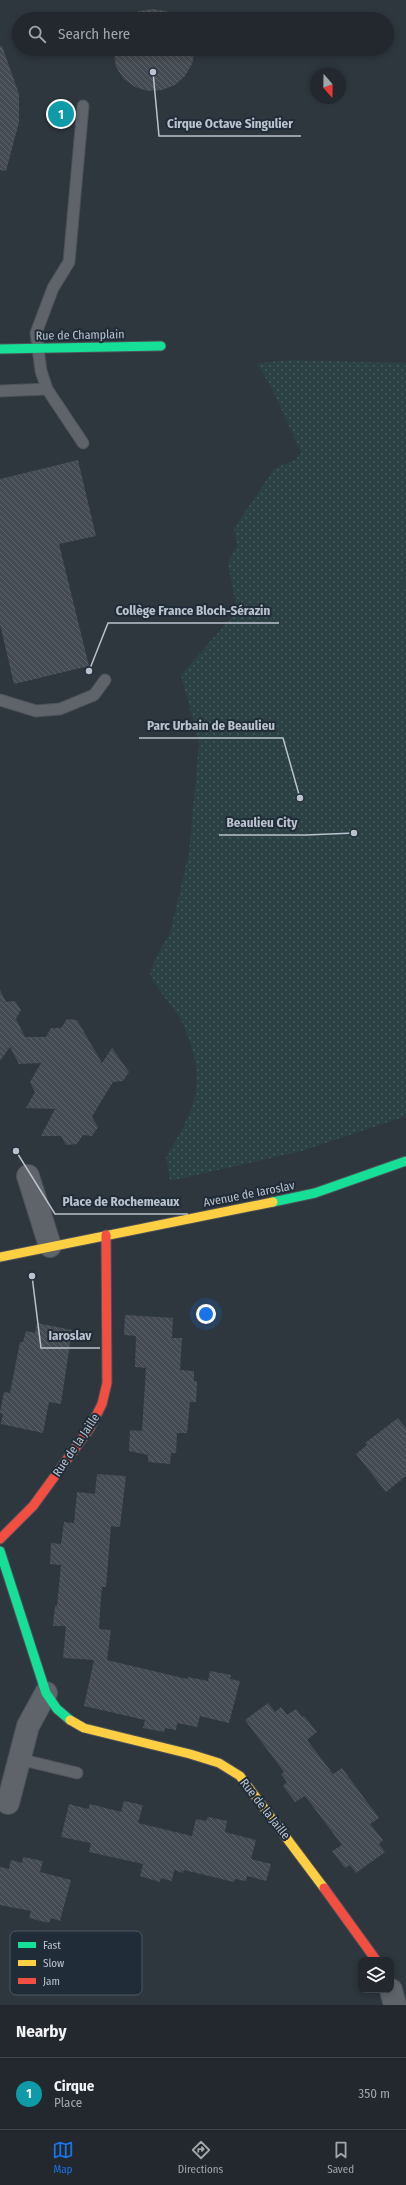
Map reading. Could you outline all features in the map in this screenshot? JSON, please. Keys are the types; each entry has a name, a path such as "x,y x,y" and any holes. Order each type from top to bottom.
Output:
{"street":[{"name":"Rue de Champlain","path":"0,348 161,346"},
{"name":"Avenue de Iaroslav","path":"0,1256 315,1193 406,1161"},
{"path":"28,1176 50,1246"},
{"name":"Rue de la Jaille","path":"0,1539 33,1506 90,1428 102,1404 107,1383 106,1235"},
{"name":"Rue de la Jaille","path":"0,1551 46,1693 63,1716 84,1728 190,1754 220,1763 240,1776 290,1840 374,1957"},
{"path":"8,1803 28,1726 46,1693"},
{"path":"392,1993 395,2005"}],"lane":[{"path":"83,443 47,389 40,370 36,348 36,333 53,288 69,262 84,106"},
{"path":"0,391 47,389"},
{"path":"0,700 36,711 60,709 94,695 105,680"},
{"path":"19,1759 77,1773"}],"green space":[{"path":"289,360 406,363 406,1116 302,1151 170,1181 166,1157 189,1115 194,1101 197,1073 189,1040 182,1023 156,986 150,974 156,957 170,933 189,853 199,743 181,675 237,611 228,563 237,545 234,528 274,469 296,459 301,452 271,387 258,365 258,363"},
{"path":"406,555 406,588 401,587"}],"building":[{"path":"152,9 168,12 138,12"},
{"path":"0,46 2,46 19,94 19,122 6,171 0,170"},
{"path":"114,56 194,56 192,64 185,76 175,85 162,90 148,91 135,87 124,79 116,67"},
{"path":"78,460 96,536 59,544 89,666 14,684 0,624 0,479"},
{"path":"0,990 6,1002 15,1001 21,1010 16,1019 25,1037 46,1037 51,1028 61,1028 67,1019 77,1020 102,1063 112,1048 129,1072 123,1081 113,1082 97,1108 92,1117 98,1127 92,1136 83,1135 77,1144 66,1145 61,1136 41,1136 55,1109 26,1108 35,1092 30,1082 41,1063 19,1064 10,1047 0,1061"},
{"path":"125,1315 173,1318 172,1338 182,1338 180,1370 194,1371 194,1381 197,1381 196,1402 190,1402 187,1433 177,1433 176,1453 171,1453 170,1464 148,1462 148,1455 129,1451 130,1430 142,1431 146,1368 135,1367 136,1336 124,1335"},
{"path":"37,1323 72,1330 61,1404 49,1402 43,1433 1,1424 3,1414 0,1413 4,1392 10,1393 20,1342 23,1342 26,1331 35,1333"},
{"path":"398,1418 406,1428 406,1476 386,1492 356,1454 367,1445 365,1443"},
{"path":"97,1474 126,1476 120,1527 111,1526 106,1587 102,1587 99,1629 111,1630 107,1660 187,1679 188,1677 208,1681 210,1671 231,1675 230,1679 240,1681 229,1723 200,1716 197,1727 177,1723 176,1730 165,1728 164,1732 143,1728 145,1720 84,1706 94,1660 63,1658 66,1626 53,1626 55,1606 57,1606 61,1565 50,1564 51,1543 61,1544 64,1522 74,1523 77,1492 95,1494"},
{"path":"268,1703 275,1712 281,1707 287,1715 296,1709 302,1717 304,1716 317,1732 307,1740 333,1774 342,1768 379,1818 370,1824 383,1840 379,1844 385,1852 356,1873 350,1865 345,1868 332,1851 342,1845 305,1796 295,1802 283,1786 287,1782 281,1774 284,1772 245,1720"},
{"path":"124,1801 143,1805 138,1823 192,1836 196,1819 206,1821 208,1817 227,1821 225,1832 256,1840 251,1859 271,1864 266,1881 247,1876 246,1881 235,1879 234,1882 184,1870 183,1873 174,1870 172,1881 161,1878 160,1882 140,1876 143,1864 89,1852 91,1843 61,1837 69,1804 88,1809 90,1804 121,1812"},
{"path":"23,1857 43,1861 40,1872 71,1880 60,1921 51,1918 49,1923 29,1918 31,1911 0,1905 0,1867 9,1869 11,1860 22,1863"}],"traffic: fast":[{"path":"0,349 161,346"},
{"path":"273,1202 315,1193 406,1161"},
{"path":"0,1551 46,1693 57,1709 70,1720"}],"traffic: slow":[{"path":"0,1257 273,1202"},
{"path":"70,1720 84,1728 190,1754 219,1763 240,1776 324,1888"}],"traffic: jam":[{"path":"0,1539 33,1506 90,1428 102,1404 107,1383 106,1235"},
{"path":"324,1888 374,1957"}],"place":[{"name":"Cirque Octave Singulier","path":"153,72"},
{"name":"Cirque","path":"61,114"},
{"name":"Collège France Bloch-Sérazin","path":"89,671"},
{"name":"Parc Urbain de Beaulieu","path":"300,798"},
{"name":"Beaulieu City","path":"354,833"},
{"name":"Place de Rochemeaux","path":"16,1151"},
{"name":"Iaroslav","path":"32,1276"}]}
